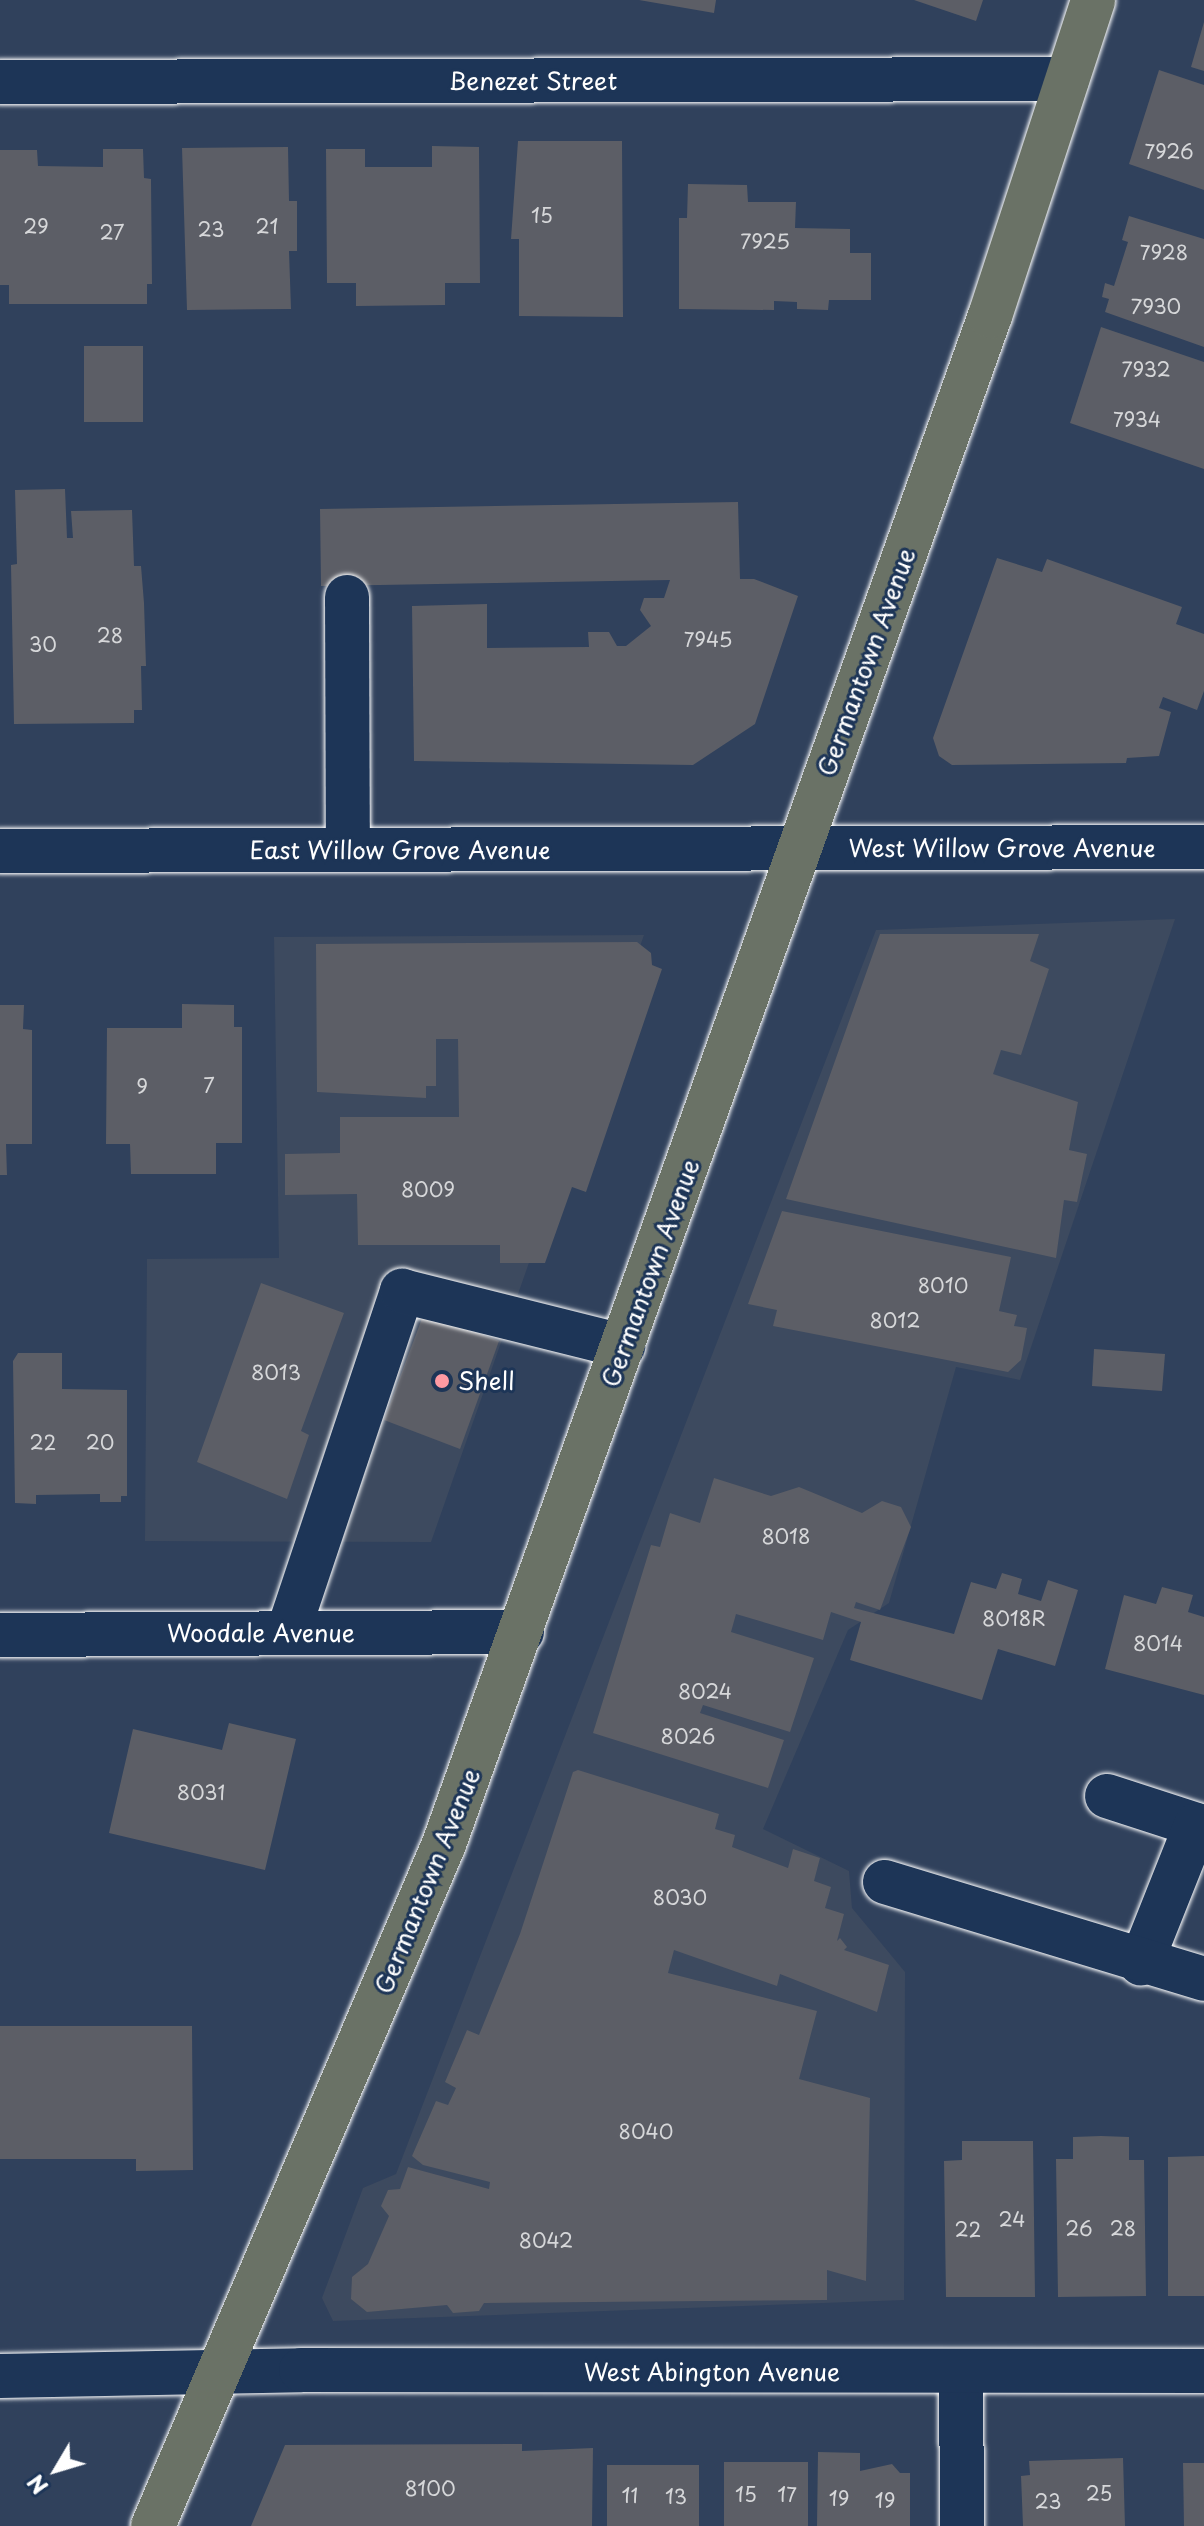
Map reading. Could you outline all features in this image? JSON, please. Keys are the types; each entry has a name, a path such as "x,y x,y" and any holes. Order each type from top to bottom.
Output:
{"main road":[{"name":"Germantown Avenue","path":"153,2526 221,2373 444,1844 990,316 1093,0"}],"street":[{"name":"Benezet Street","path":"0,82 1067,79"},
{"path":"347,597 348,849"},
{"name":"West Willow Grove Avenue","path":"799,850 1204,847"},
{"name":"East Willow Grove Avenue","path":"0,851 799,850"},
{"path":"288,1632 402,1291 623,1346"},
{"name":"Woodale Avenue","path":"0,1635 522,1632"},
{"path":"1107,1796 1200,1826 1141,1963"},
{"path":"885,1882 1141,1963 1204,1979"},
{"name":"West Abington Avenue","path":"0,2376 1204,2371"},
{"path":"961,2373 962,2526"}],"shaded area":[{"path":"1175,919 1020,1380 956,1367 889,1603 848,1630 763,1829 849,1871 852,1908 905,1972 904,2300 333,2321 322,2298 363,2188 396,2174 876,930"},
{"path":"644,935 431,1542 145,1541 147,1259 279,1258 274,937"}],"building":[{"path":"639,0 716,0 714,13"},
{"path":"914,0 983,0 976,21"},
{"path":"1204,22 1204,71 1191,67"},
{"path":"1159,70 1204,85 1204,190 1129,164"},
{"path":"518,141 622,141 623,317 519,316 519,239 511,239"},
{"path":"432,146 479,147 480,283 445,283 445,305 356,306 356,283 327,283 326,149 365,149 365,167 432,167"},
{"path":"288,147 289,201 297,201 297,251 289,251 291,309 187,310 182,148"},
{"path":"103,149 143,149 144,178 151,179 152,284 147,284 147,304 9,304 9,285 0,285 0,150 37,150 38,166 103,167"},
{"path":"688,184 747,185 748,202 796,202 795,228 850,229 850,253 871,253 871,300 829,300 828,310 797,309 797,302 774,301 774,310 679,309 679,218 687,218"},
{"path":"1129,216 1204,239 1204,347 1105,312 1109,299 1102,297 1105,283 1114,286 1128,242 1122,240"},
{"path":"1101,327 1204,362 1204,469 1070,423"},
{"path":"84,346 143,346 143,422 84,422"},
{"path":"65,489 67,538 73,538 71,511 132,510 134,566 141,566 146,666 141,666 142,710 134,710 134,723 14,724 11,565 17,564 15,490"},
{"path":"738,502 740,579 754,579 798,596 755,724 693,765 414,761 412,606 487,604 487,648 589,647 588,632 609,632 617,646 626,646 651,626 640,610 644,598 664,598 670,580 321,586 320,509"},
{"path":"997,558 1042,572 1047,559 1182,607 1176,624 1204,634 1204,691 1197,710 1163,697 1159,708 1171,712 1159,756 1127,758 1126,763 952,765 939,756 933,738"},
{"path":"880,934 1039,934 1030,961 1049,969 1021,1055 1001,1050 993,1074 1078,1102 1069,1150 1087,1154 1077,1202 1064,1200 1056,1258 786,1199"},
{"path":"637,942 651,953 652,965 662,969 586,1192 572,1187 545,1263 500,1263 500,1245 358,1245 357,1194 285,1195 285,1154 340,1153 340,1117 459,1117 458,1039 436,1039 436,1086 426,1086 426,1098 317,1092 316,944"},
{"path":"182,1004 234,1005 234,1027 242,1027 242,1143 216,1143 216,1174 131,1174 130,1144 106,1144 107,1028 182,1028"},
{"path":"0,1005 24,1005 23,1029 32,1030 32,1144 6,1144 7,1175 0,1175"},
{"path":"782,1211 1011,1257 999,1311 1017,1315 1014,1326 1027,1328 1021,1360 1008,1372 773,1326 777,1310 748,1304"},
{"path":"261,1283 344,1313 301,1431 309,1435 287,1499 197,1462"},
{"name":"Shell","path":"424,1313 499,1341 460,1449 384,1420"},
{"path":"1094,1349 1165,1354 1162,1391 1092,1386"},
{"path":"18,1353 62,1353 62,1389 127,1390 127,1496 121,1496 121,1502 100,1502 100,1494 36,1495 36,1504 15,1503 13,1361"},
{"path":"714,1478 771,1496 799,1487 862,1513 882,1501 901,1507 911,1527 880,1610 856,1602 854,1608 954,1634 971,1582 996,1589 1002,1573 1022,1579 1018,1594 1041,1601 1048,1580 1078,1590 1055,1666 998,1649 982,1700 850,1660 861,1622 831,1612 823,1640 736,1614 731,1632 814,1658 790,1732 703,1705 700,1713 784,1740 768,1788 593,1733 651,1545 660,1547 670,1513 700,1523"},
{"path":"1162,1587 1193,1595 1188,1612 1204,1617 1204,1695 1105,1669 1124,1595 1156,1604"},
{"path":"229,1723 296,1739 265,1870 109,1833 133,1729 222,1750"},
{"path":"578,1770 719,1814 715,1829 735,1835 732,1847 788,1868 793,1849 820,1858 814,1881 831,1887 825,1908 844,1914 837,1941 840,1938 847,1947 844,1950 889,1965 877,2012 780,1974 777,1986 674,1950 668,1973 817,2011 799,2079 870,2098 866,2281 827,2270 827,2300 484,2303 479,2311 453,2313 447,2305 367,2312 351,2299 352,2277 368,2264 389,2216 381,2206 388,2190 400,2189 408,2167 489,2189 490,2182 423,2165 412,2156 436,2101 448,2105 456,2088 445,2082 467,2030 479,2035 520,1934 573,1772"},
{"path":"0,2026 192,2026 193,2170 136,2171 136,2159 0,2159"},
{"path":"1073,2137 1129,2137 1129,2160 1144,2160 1146,2296 1058,2297 1056,2159 1073,2159"},
{"path":"962,2141 1033,2141 1035,2297 946,2297 944,2161 962,2160"},
{"path":"1204,2156 1204,2296 1168,2296 1168,2157"},
{"path":"522,2444 522,2451 593,2448 592,2526 251,2526 285,2445"},
{"path":"818,2452 860,2453 860,2471 892,2464 900,2473 910,2473 910,2526 817,2526"},
{"path":"1123,2458 1125,2526 1023,2526 1021,2476 1030,2475 1029,2461"},
{"path":"724,2462 808,2462 808,2526 724,2526"},
{"path":"1183,2463 1204,2463 1204,2526 1184,2526"},
{"path":"607,2465 699,2465 699,2526 607,2526"}],"place":[{"name":"Shell","path":"442,1381"}]}
